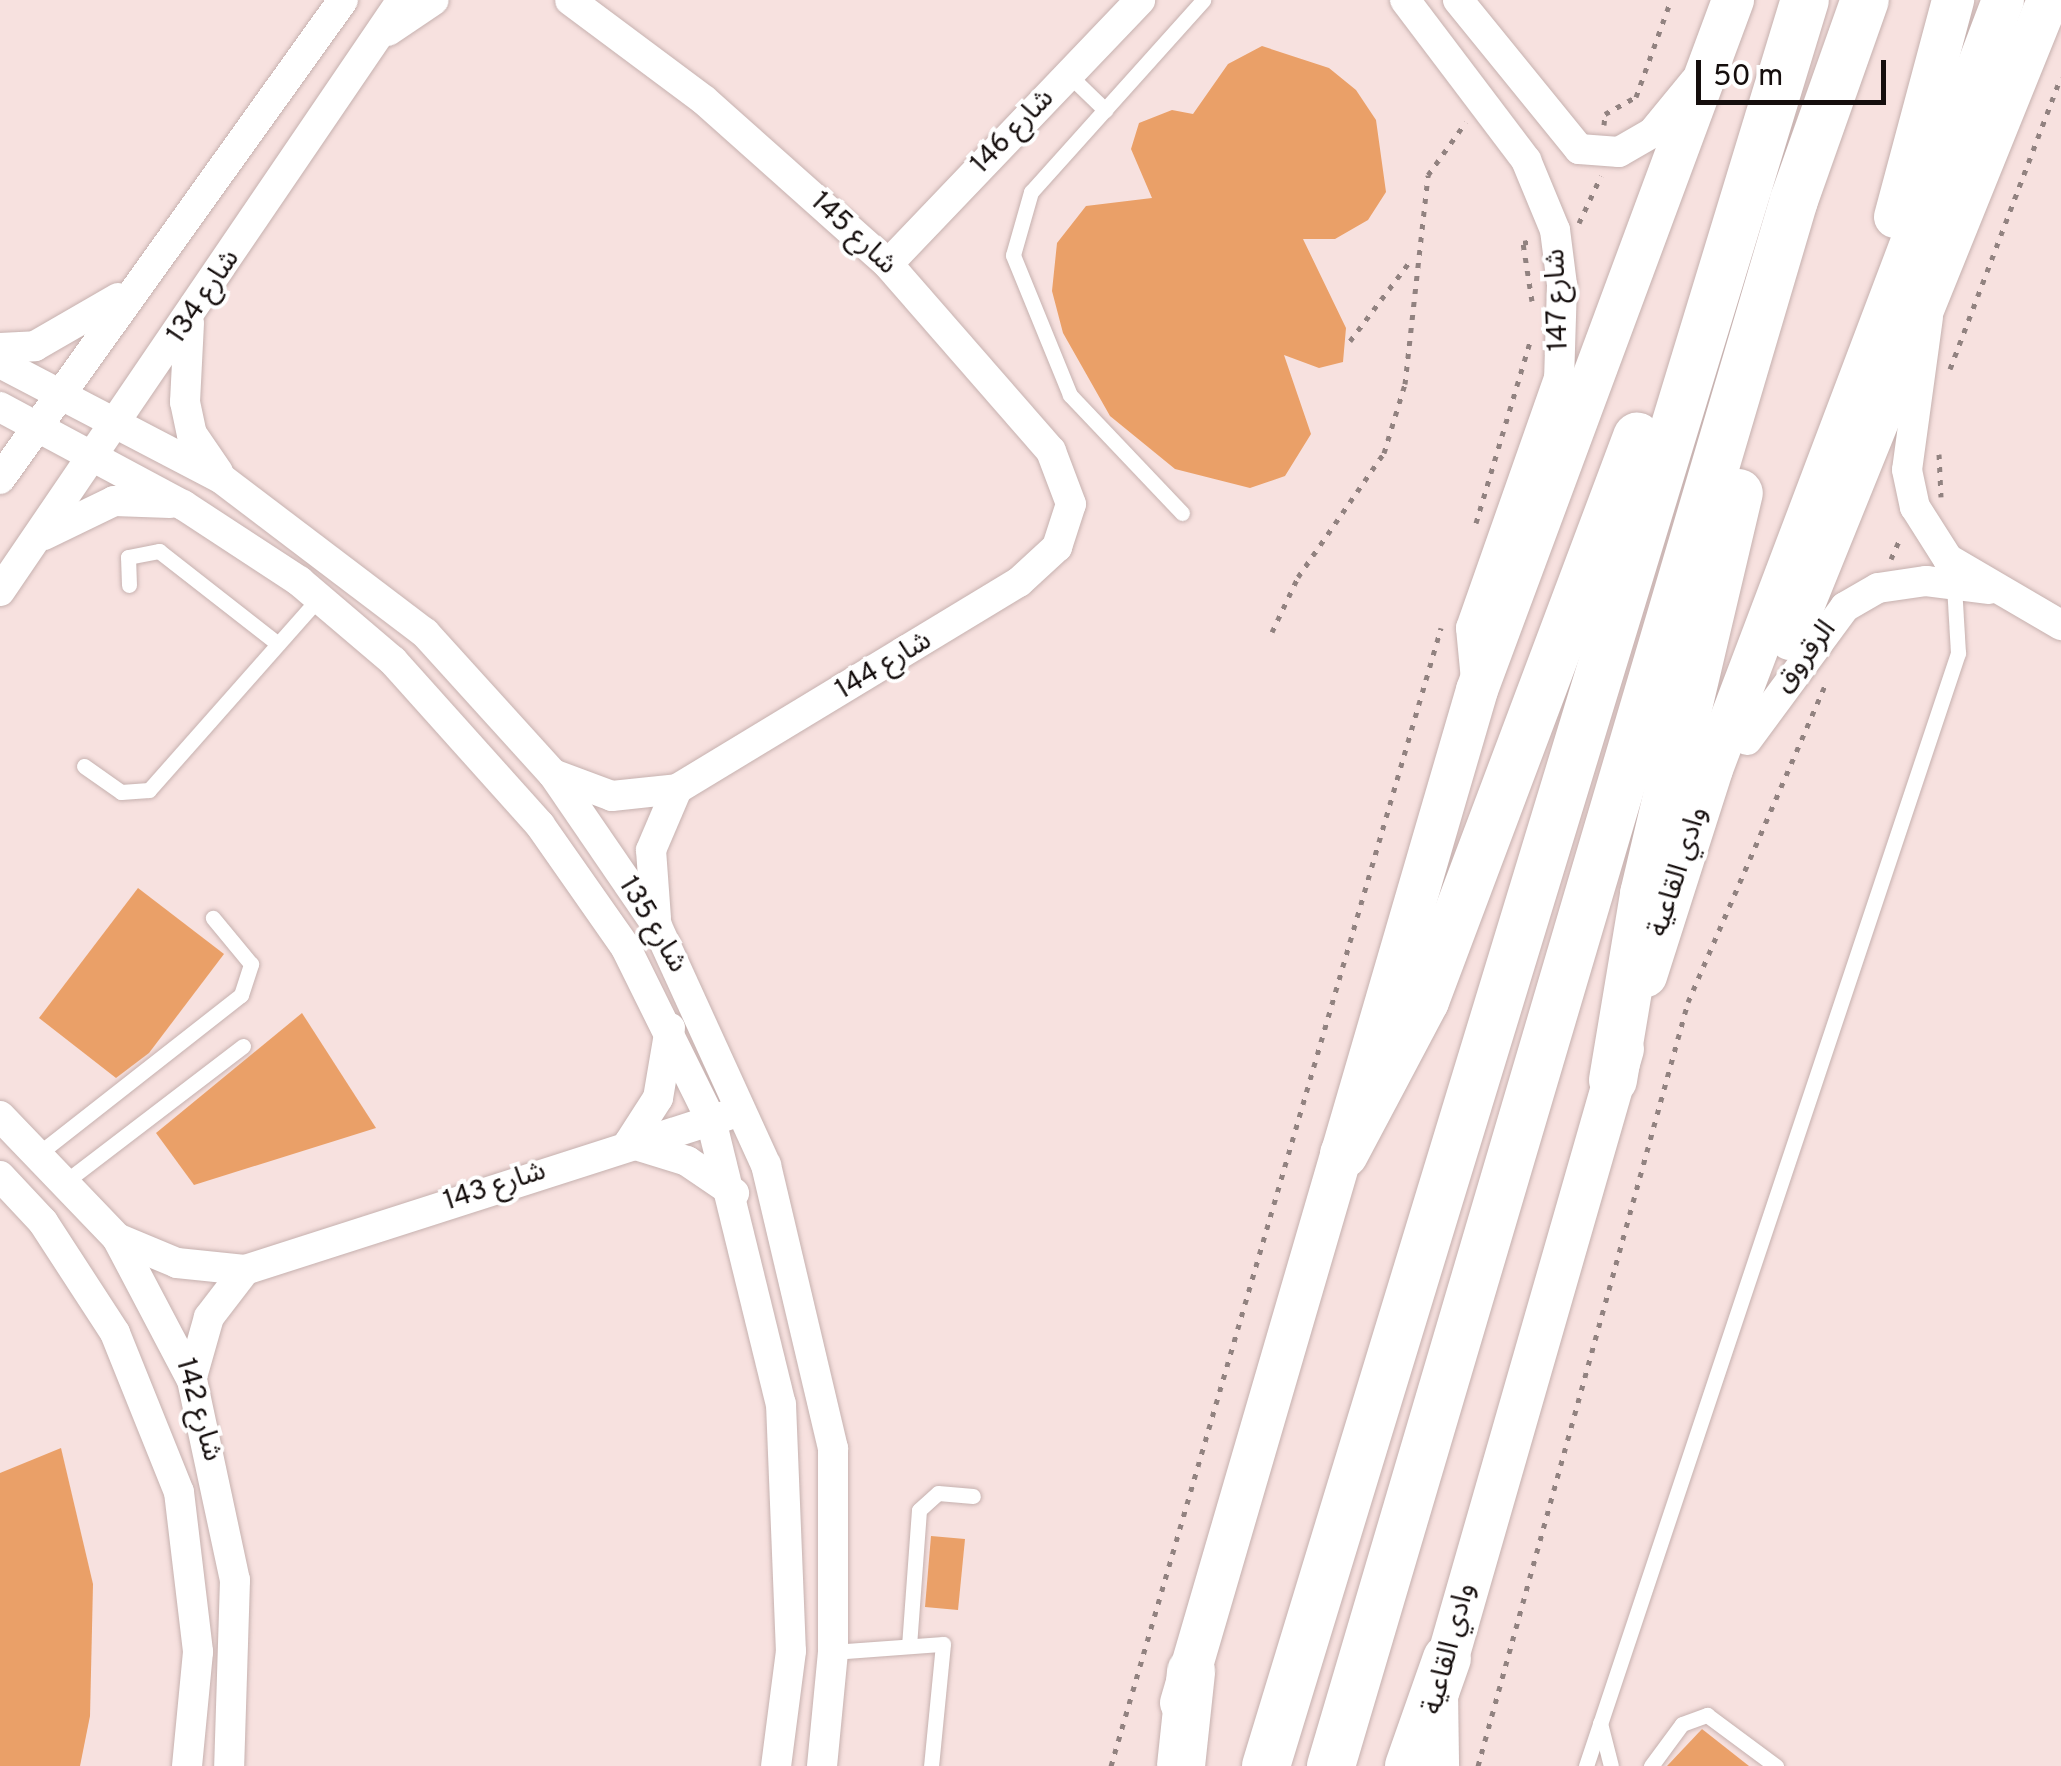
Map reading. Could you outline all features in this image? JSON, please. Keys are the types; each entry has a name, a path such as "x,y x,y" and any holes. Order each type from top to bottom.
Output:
{"main road":[{"path":"1266,1766 1727,233 1803,6"},
{"path":"1331,1766 1860,14"},
{"path":"1613,1080 1644,894 1834,90"},
{"path":"1344,1154 1424,1001 1626,463 1727,233"},
{"path":"1409,1766 1444,1667"},
{"path":"1181,1766 1191,1672"}],"street":[{"path":"303,58 316,0"},
{"name":"شارع 134","path":"0,479 343,0"},
{"name":"شارع 134","path":"0,591 188,323 402,0"},
{"path":"373,41 434,0"},
{"name":"شارع 145","path":"570,0 704,100 888,264 1051,450 1070,520"},
{"name":"شارع 146","path":"888,264 1140,0"},
{"name":"شارع 147","path":"1405,0 1526,160 1556,236 1559,378 1471,628 1478,690"},
{"path":"1458,0 1558,133 1602,154 1653,132 1708,65"},
{"path":"1163,1766 1478,690 1732,0"},
{"path":"1880,316 1905,171 1953,0"},
{"name":"وادي القاعية","path":"1419,1766 1613,1080 1662,926 1880,316 2003,0"},
{"path":"1662,926 1747,740 1928,309 2048,0"},
{"path":"0,348 52,338 148,274"},
{"path":"1928,309 1907,470 1916,507 1948,559 2061,625"},
{"path":"188,323 185,402 192,434 222,479"},
{"name":"شارع 135","path":"0,362 118,420 222,479 425,633 552,774 657,926 746,1110 788,1239 833,1448 833,1652 822,1766"},
{"name":"شارع 135","path":"0,407 183,505 319,598 393,661 540,825 670,1028 711,1120 734,1193 788,1454 791,1651 776,1766"},
{"path":"37,538 114,501 183,505"},
{"name":"شارع 144","path":"552,774 612,796 678,789 995,598 1057,548 1070,520"},
{"path":"1878,588 1997,589"},
{"name":"الرقروق","path":"1747,740 1810,644 1878,588"},
{"path":"657,926 651,850 678,789"},
{"path":"670,1028 658,1098 629,1143 687,1161 734,1193"},
{"name":"شارع 143","path":"117,1238 178,1263 245,1270 629,1143 746,1110"},
{"name":"شارع 142","path":"0,1116 69,1179 117,1238 192,1380 235,1580 229,1766"},
{"name":"شارع 142","path":"0,1176 43,1222 115,1333 179,1492 198,1652 187,1766"},
{"path":"192,1380 209,1317 245,1270"},
{"path":"1444,1667 1444,1766"}],"lane":[{"path":"1182,514 1070,395 1044,348 1013,254 1031,192 1203,0"},
{"path":"1068,74 1105,110"},
{"path":"129,584 128,557 159,551 274,641"},
{"path":"1586,1766 1599,1709 1958,652 1954,586"},
{"path":"84,766 121,792 149,790 274,641 319,598"},
{"path":"42,1152 241,995 251,964 213,918"},
{"path":"69,1179 243,1046"},
{"path":"908,1646 920,1510 938,1494 973,1496"},
{"path":"833,1652 938,1642 946,1650 932,1766"},
{"path":"1599,1709 1611,1766"},
{"path":"1652,1766 1682,1724 1707,1714 1776,1766"}],"path":[{"path":"1472,536 1525,376 1532,304 1523,242 1556,236 1590,212 1602,154 1604,114 1636,97 1671,0"},
{"path":"1948,381 2061,77"},
{"path":"1272,632 1298,577 1384,453 1405,384 1413,258 1437,155 1486,106"},
{"path":"1350,341 1413,258"},
{"path":"1878,588 1916,507 1943,496 1938,436"},
{"path":"1111,1766 1448,608"},
{"path":"1478,1766 1688,1002 1832,674"}],"building":[{"path":"1262,46 1329,68 1356,90 1376,120 1386,192 1368,220 1335,239 1303,239 1346,328 1343,362 1319,368 1284,355 1311,434 1285,476 1250,488 1175,469 1110,416 1063,333 1052,291 1057,243 1086,206 1152,198 1131,149 1139,123 1172,110 1193,114 1228,64"},
{"path":"138,888 224,954 149,1053 116,1078 39,1018"},
{"path":"302,1013 376,1128 194,1185 156,1133"},
{"path":"61,1448 93,1584 90,1716 80,1766 0,1766 0,1473"},
{"path":"931,1536 965,1539 958,1610 925,1607"},
{"path":"1702,1729 1749,1766 1667,1766"}]}
